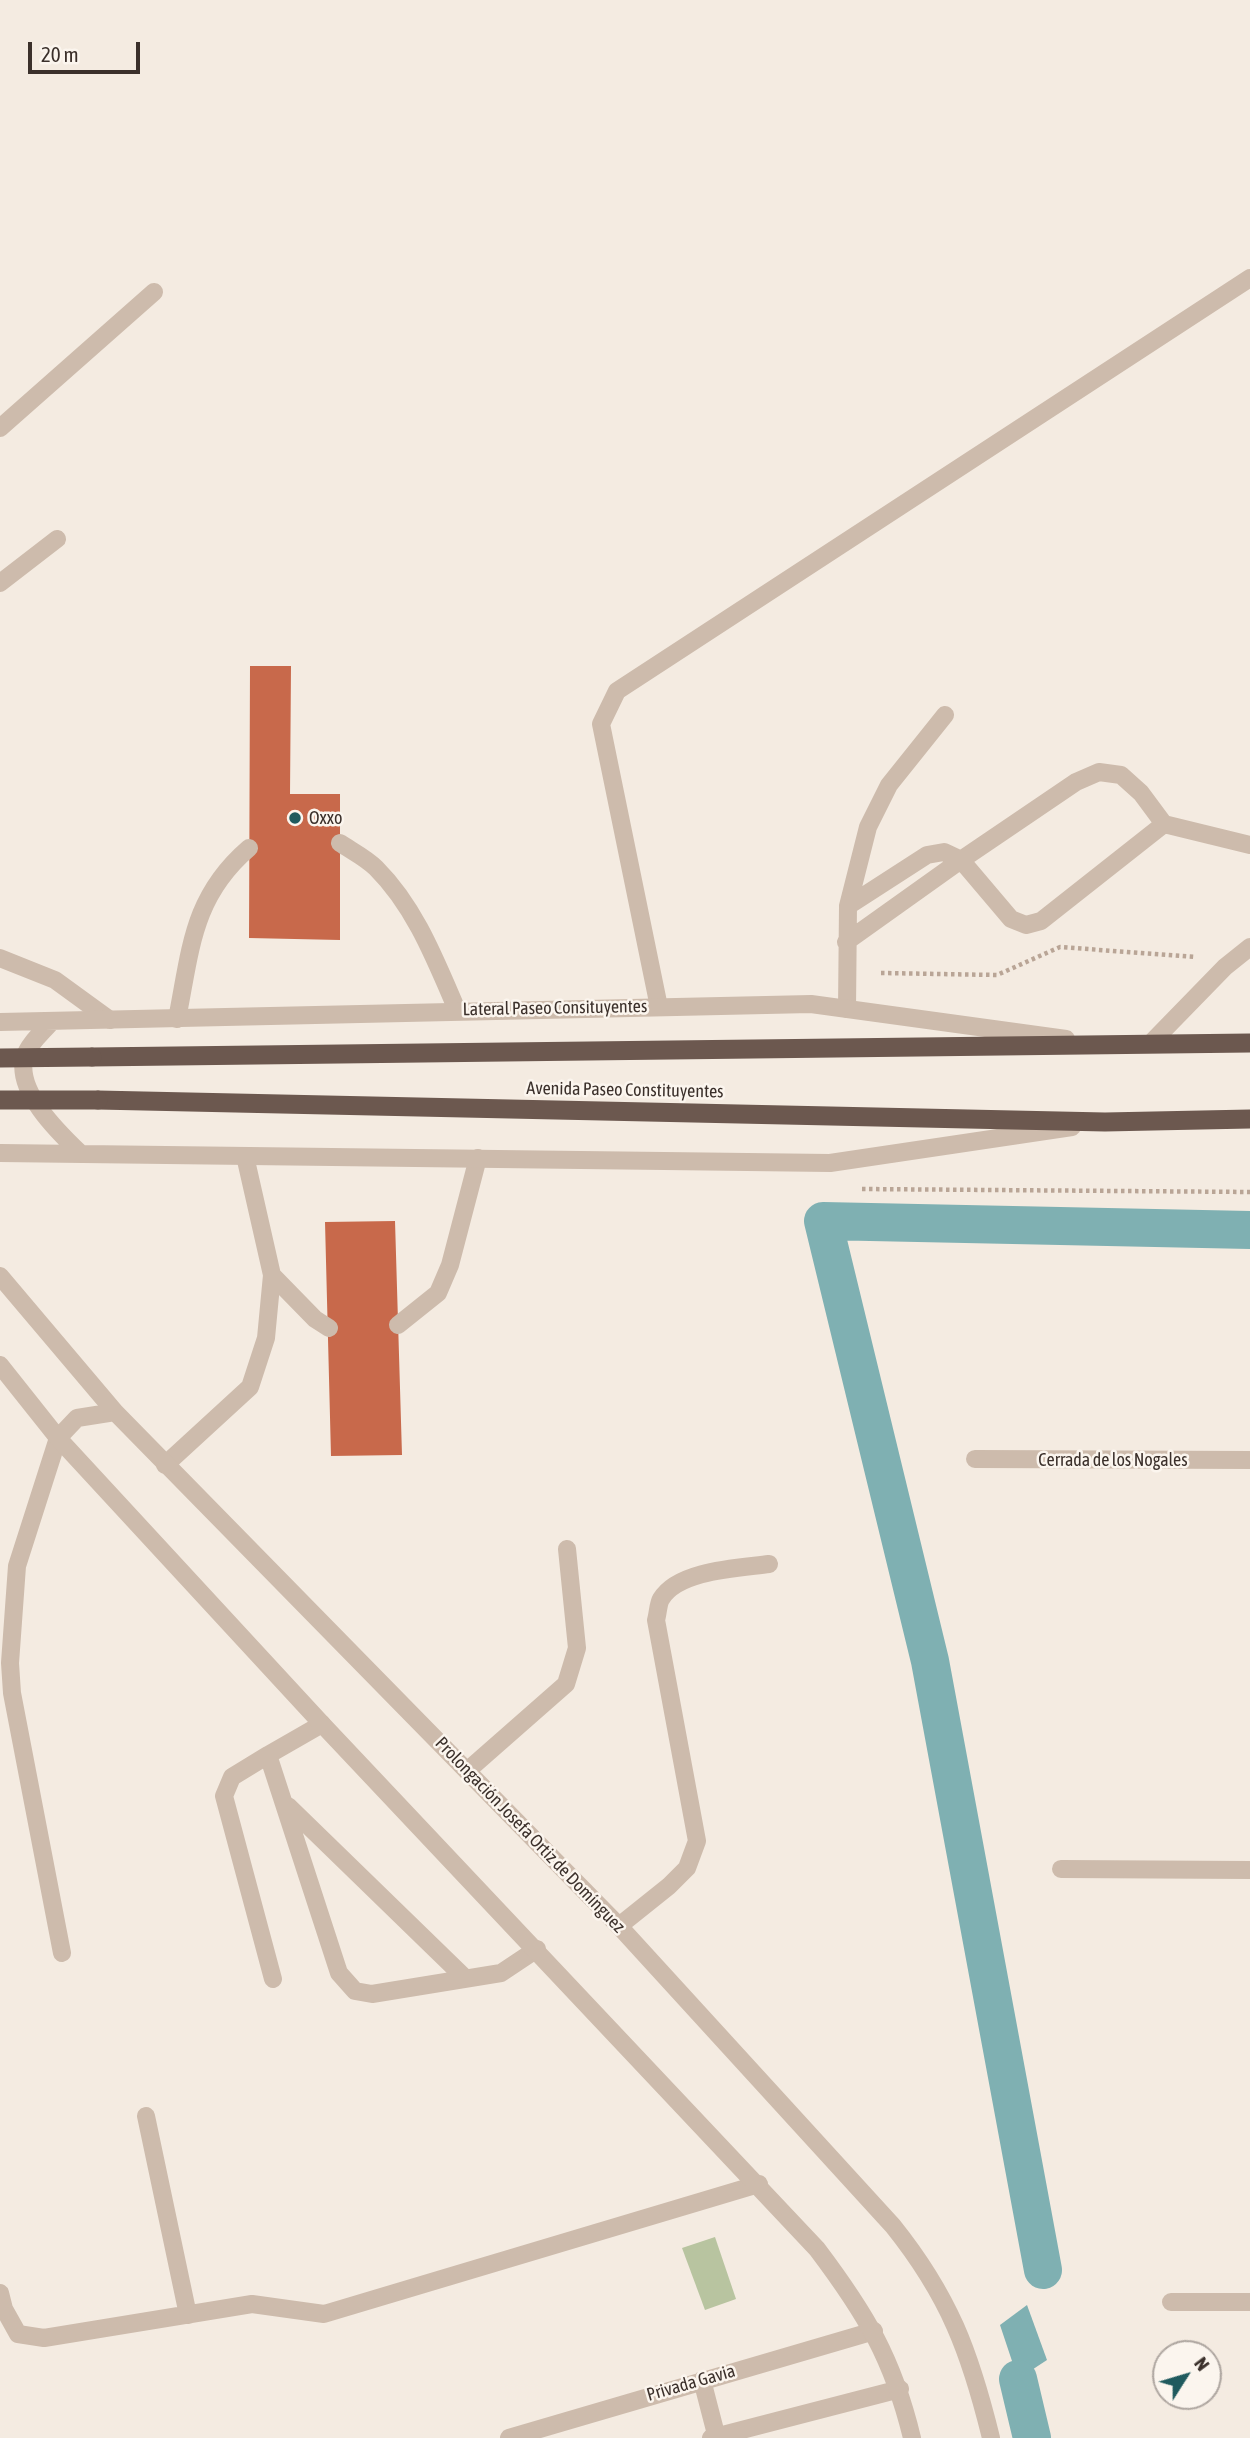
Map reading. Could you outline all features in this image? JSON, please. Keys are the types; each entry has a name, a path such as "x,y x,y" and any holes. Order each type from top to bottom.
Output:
{"highway":[{"name":"Avenida Paseo Constituyentes","path":"0,1058 1250,1043"},
{"name":"Avenida Paseo Constituyentes","path":"0,1100 1105,1122 1250,1119"}],"street":[{"path":"659,1007 601,724 617,691 1250,278"},
{"path":"0,428 154,292"},
{"path":"0,583 57,539"},
{"path":"847,1009 848,906 868,827 889,785 945,715"},
{"path":"846,942 1076,782 1099,772 1121,775 1141,793 1164,824 1250,845"},
{"path":"848,906 927,855 944,852 961,860 1011,919 1026,925 1041,921 1164,824"},
{"path":"340,843 374,866 402,899 428,943 457,1010"},
{"path":"177,1018 195,929 212,887 230,864 249,848"},
{"path":"1150,1044 1225,967 1250,947"},
{"path":"0,958 55,980 110,1020"},
{"name":"Lateral Paseo Consituyentes","path":"0,1022 811,1004 1108,1045"},
{"path":"52,1021 30,1046 23,1071 40,1109 81,1154"},
{"path":"0,1153 830,1163 1105,1122"},
{"path":"166,1465 250,1387 266,1338 272,1275 245,1156"},
{"path":"398,1325 438,1293 450,1265 478,1158"},
{"path":"272,1275 303,1307 329,1328"},
{"name":"Prolongación Josefa Ortiz de Domínguez","path":"0,1276 115,1412 619,1926 893,2226 920,2260 949,2307 975,2371 991,2438"},
{"path":"0,1365 58,1438 322,1724 537,1948 817,2249 874,2331 900,2389 912,2438"},
{"path":"62,1953 12,1693 10,1663 17,1566 58,1438 78,1418 115,1412"},
{"name":"Cerrada de los Nogales","path":"975,1459 1250,1460"},
{"path":"467,1771 566,1684 577,1648 567,1549"},
{"path":"619,1926 687,1868 696,1841 656,1620 660,1600 674,1585 698,1575 769,1564"},
{"path":"273,1979 224,1796 232,1777 322,1724"},
{"path":"268,1755 339,1973 355,1991 372,1994 501,1973 537,1948"},
{"path":"285,1804 466,1979"},
{"path":"1061,1869 1250,1870"},
{"path":"146,2116 188,2315"},
{"path":"0,2293 4,2309 18,2334 44,2338 252,2304 324,2314 759,2184"},
{"path":"1171,2302 1250,2302"},
{"name":"Privada Gavia","path":"509,2438 874,2331"},
{"path":"702,2380 715,2437 900,2389"}],"path":[{"path":"881,973 997,975 1060,947 1187,955 1225,967"}],"green space":[{"path":"715,2237 736,2299 705,2310 682,2248"}],"water":[{"path":"1027,2305 1047,2360 1018,2379 1000,2325"}],"building":[{"name":"Oxxo","path":"250,666 291,666 290,794 340,794 340,940 249,938"},
{"path":"395,1221 402,1455 331,1456 325,1222"}],"waterway":[{"path":"1043,2270 930,1661 823,1221 1250,1230"},
{"path":"1018,2379 1032,2438"}],"place":[{"name":"Oxxo","path":"295,818"}]}
